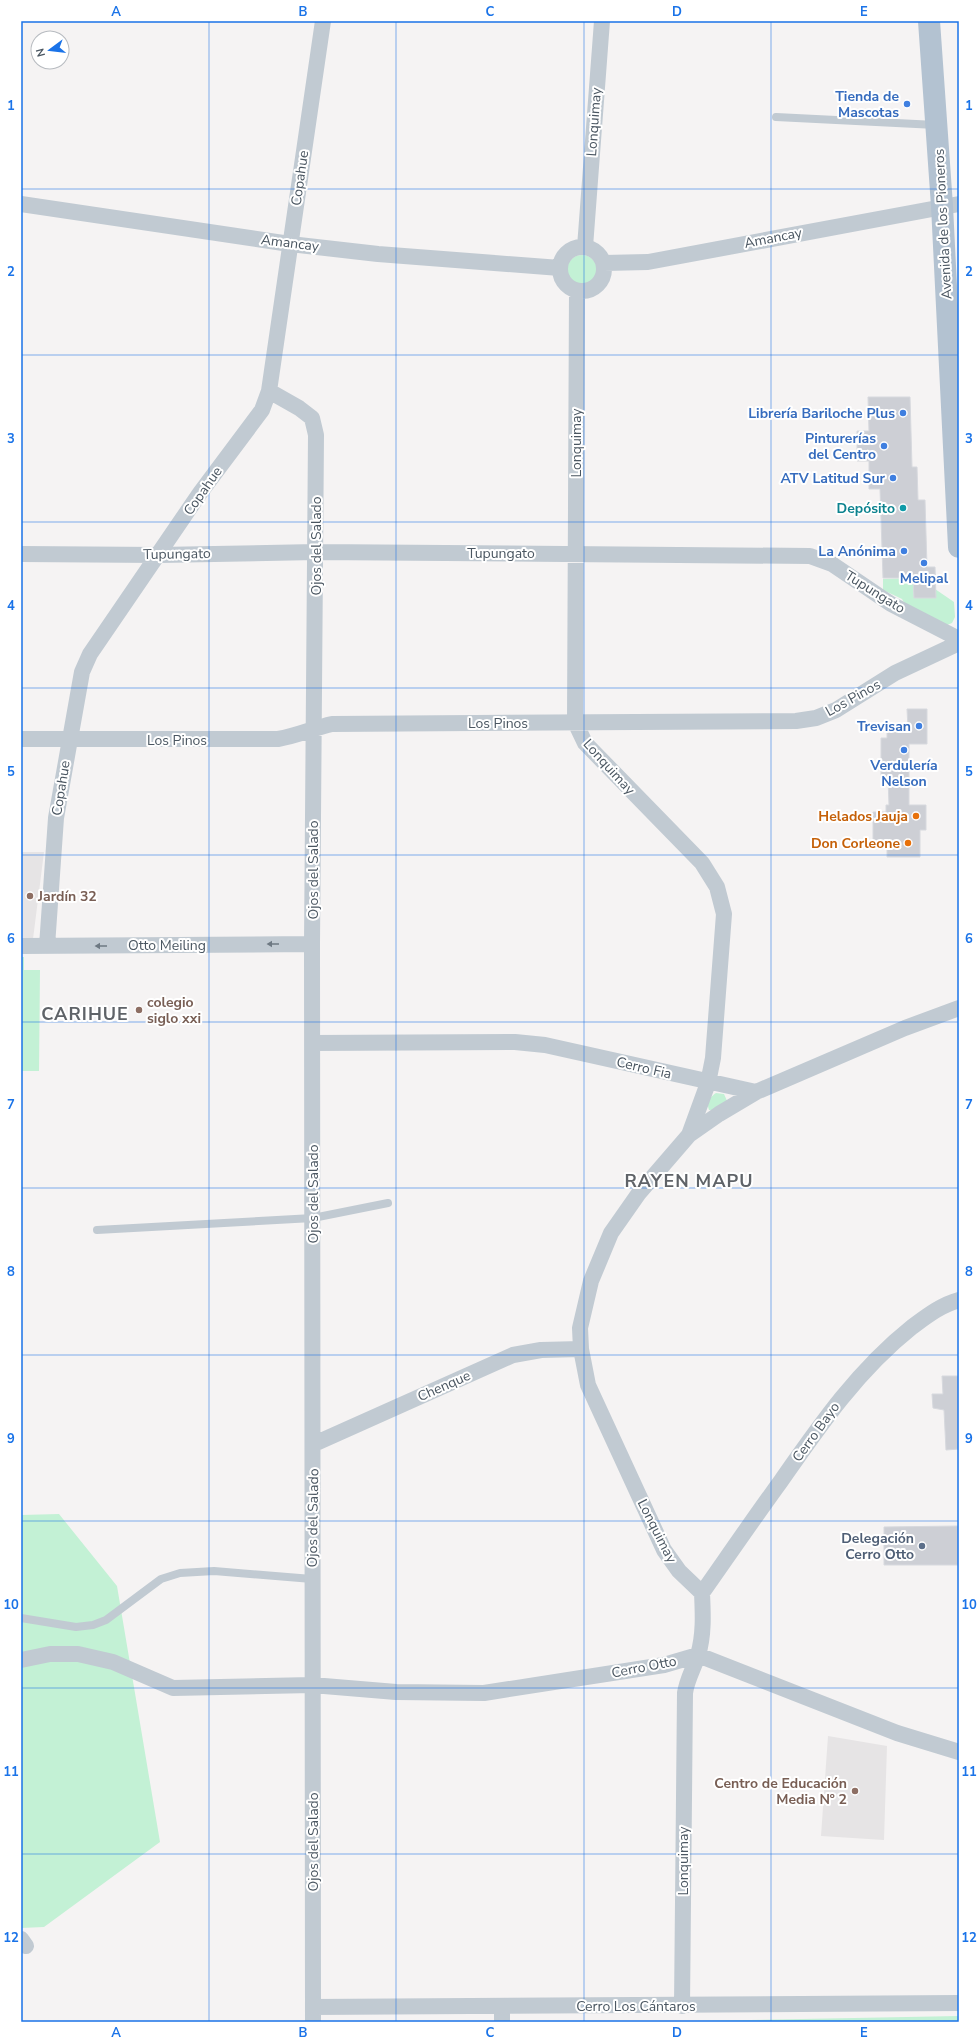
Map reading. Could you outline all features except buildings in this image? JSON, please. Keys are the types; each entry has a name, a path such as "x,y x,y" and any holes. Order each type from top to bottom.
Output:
{"main road":[{"name":"Avenida de los Pioneros","path":"929,21 937,125 951,205 959,547"}],"street":[{"name":"Copahue","path":"47,946 56,818 82,672 90,654 200,493 262,410 269,391 323,21"},
{"name":"Lonquimay","path":"586,247 602,21"},
{"name":"Amancay","path":"21,204 290,244 378,254 560,268"},
{"name":"Amancay","path":"604,264 648,262 951,205"},
{"path":"586,247 597,252 604,264 604,275 598,285 585,292 577,291 566,285 562,280 560,268 562,261 571,250 586,247"},
{"name":"Lonquimay","path":"577,291 575,722 585,743 702,864 717,887 724,914 713,1058 708,1083 688,1136"},
{"name":"Ojos del Salado","path":"269,391 299,408 312,418 316,435 312,944 314,1444 312,1580 313,2014"},
{"name":"Tupungato","path":"21,554 159,555 316,552 810,556 832,564 891,604 959,639"},
{"name":"Los Pinos","path":"21,739 278,739 297,736 314,728 332,724 796,720 816,718 836,710 895,673 959,643"},
{"name":"Otto Meiling","path":"21,946 312,944"},
{"path":"756,1092 905,1028 959,1008"},
{"name":"Cerro Fia","path":"312,1043 515,1042 545,1045 708,1083 756,1092"},
{"name":"Lonquimay","path":"682,2006 684,1693 687,1680 698,1655 703,1625 702,1593 679,1571 664,1550 588,1385 581,1349 580,1328 591,1282 611,1233 639,1193 688,1136 756,1092"},
{"name":"Cerro Bayo","path":"702,1593 824,1419 870,1364 889,1346 928,1315 948,1303 959,1300"},
{"name":"Chenque","path":"314,1444 513,1355 541,1350 581,1349"},
{"name":"Cerro Otto","path":"21,1660 50,1654 78,1654 112,1662 155,1682 173,1688 312,1684 396,1692 484,1693 664,1664 698,1655"},
{"path":"698,1655 897,1733 959,1752"},
{"name":"Cerro Los Cántaros","path":"313,2014 502,2014 682,2006 959,2003"}],"lane":[{"path":"776,117 937,125"},
{"path":"97,1230 313,1218 388,1203"},
{"path":"21,1618 76,1627 93,1625 106,1620 161,1579 180,1573 214,1571 312,1580"}],"shaded area":[{"name":"Jardín 32","path":"21,852 44,852 33,939 21,940"},
{"name":"Centro de Educación Media Nº 2","path":"828,1736 887,1746 884,1840 821,1836"}],"green space":[{"path":"582,255 593,259 597,270 593,281 582,285 571,281 567,270 571,259"},
{"path":"913,578 914,598 936,598 935,589 954,602 955,617 952,623 947,625 906,606 902,599 883,590 883,579"},
{"path":"21,957 24,957 24,970 40,970 39,1071 21,1071"},
{"path":"716,1093 724,1094 728,1103 709,1110 709,1100"},
{"path":"59,1514 117,1586 160,1842 44,1927 21,1928 21,1515"},
{"path":"959,2016 959,2022 638,2022"}],"place":[{"name":"Tienda de Mascotas","path":"907,104"},
{"name":"Librería Bariloche Plus","path":"903,413"},
{"name":"Pinturerías del Centro","path":"884,446"},
{"name":"ATV Latitud Sur","path":"893,478"},
{"name":"Depósito","path":"903,508"},
{"name":"La Anónima","path":"904,551"},
{"name":"Melipal","path":"924,563"},
{"name":"Trevisan","path":"919,726"},
{"name":"Verdulería Nelson","path":"904,750"},
{"name":"Helados Jauja","path":"916,816"},
{"name":"Don Corleone","path":"908,843"},
{"name":"Jardín 32","path":"30,896"},
{"name":"colegio siglo xxi","path":"139,1010"},
{"name":"Delegación Cerro Otto","path":"922,1546"},
{"name":"Centro de Educación Media Nº 2","path":"855,1791"}],"district":[{"name":"CARIHUE","path":"85,1014"},
{"name":"RAYEN MAPU","path":"689,1181"}]}
